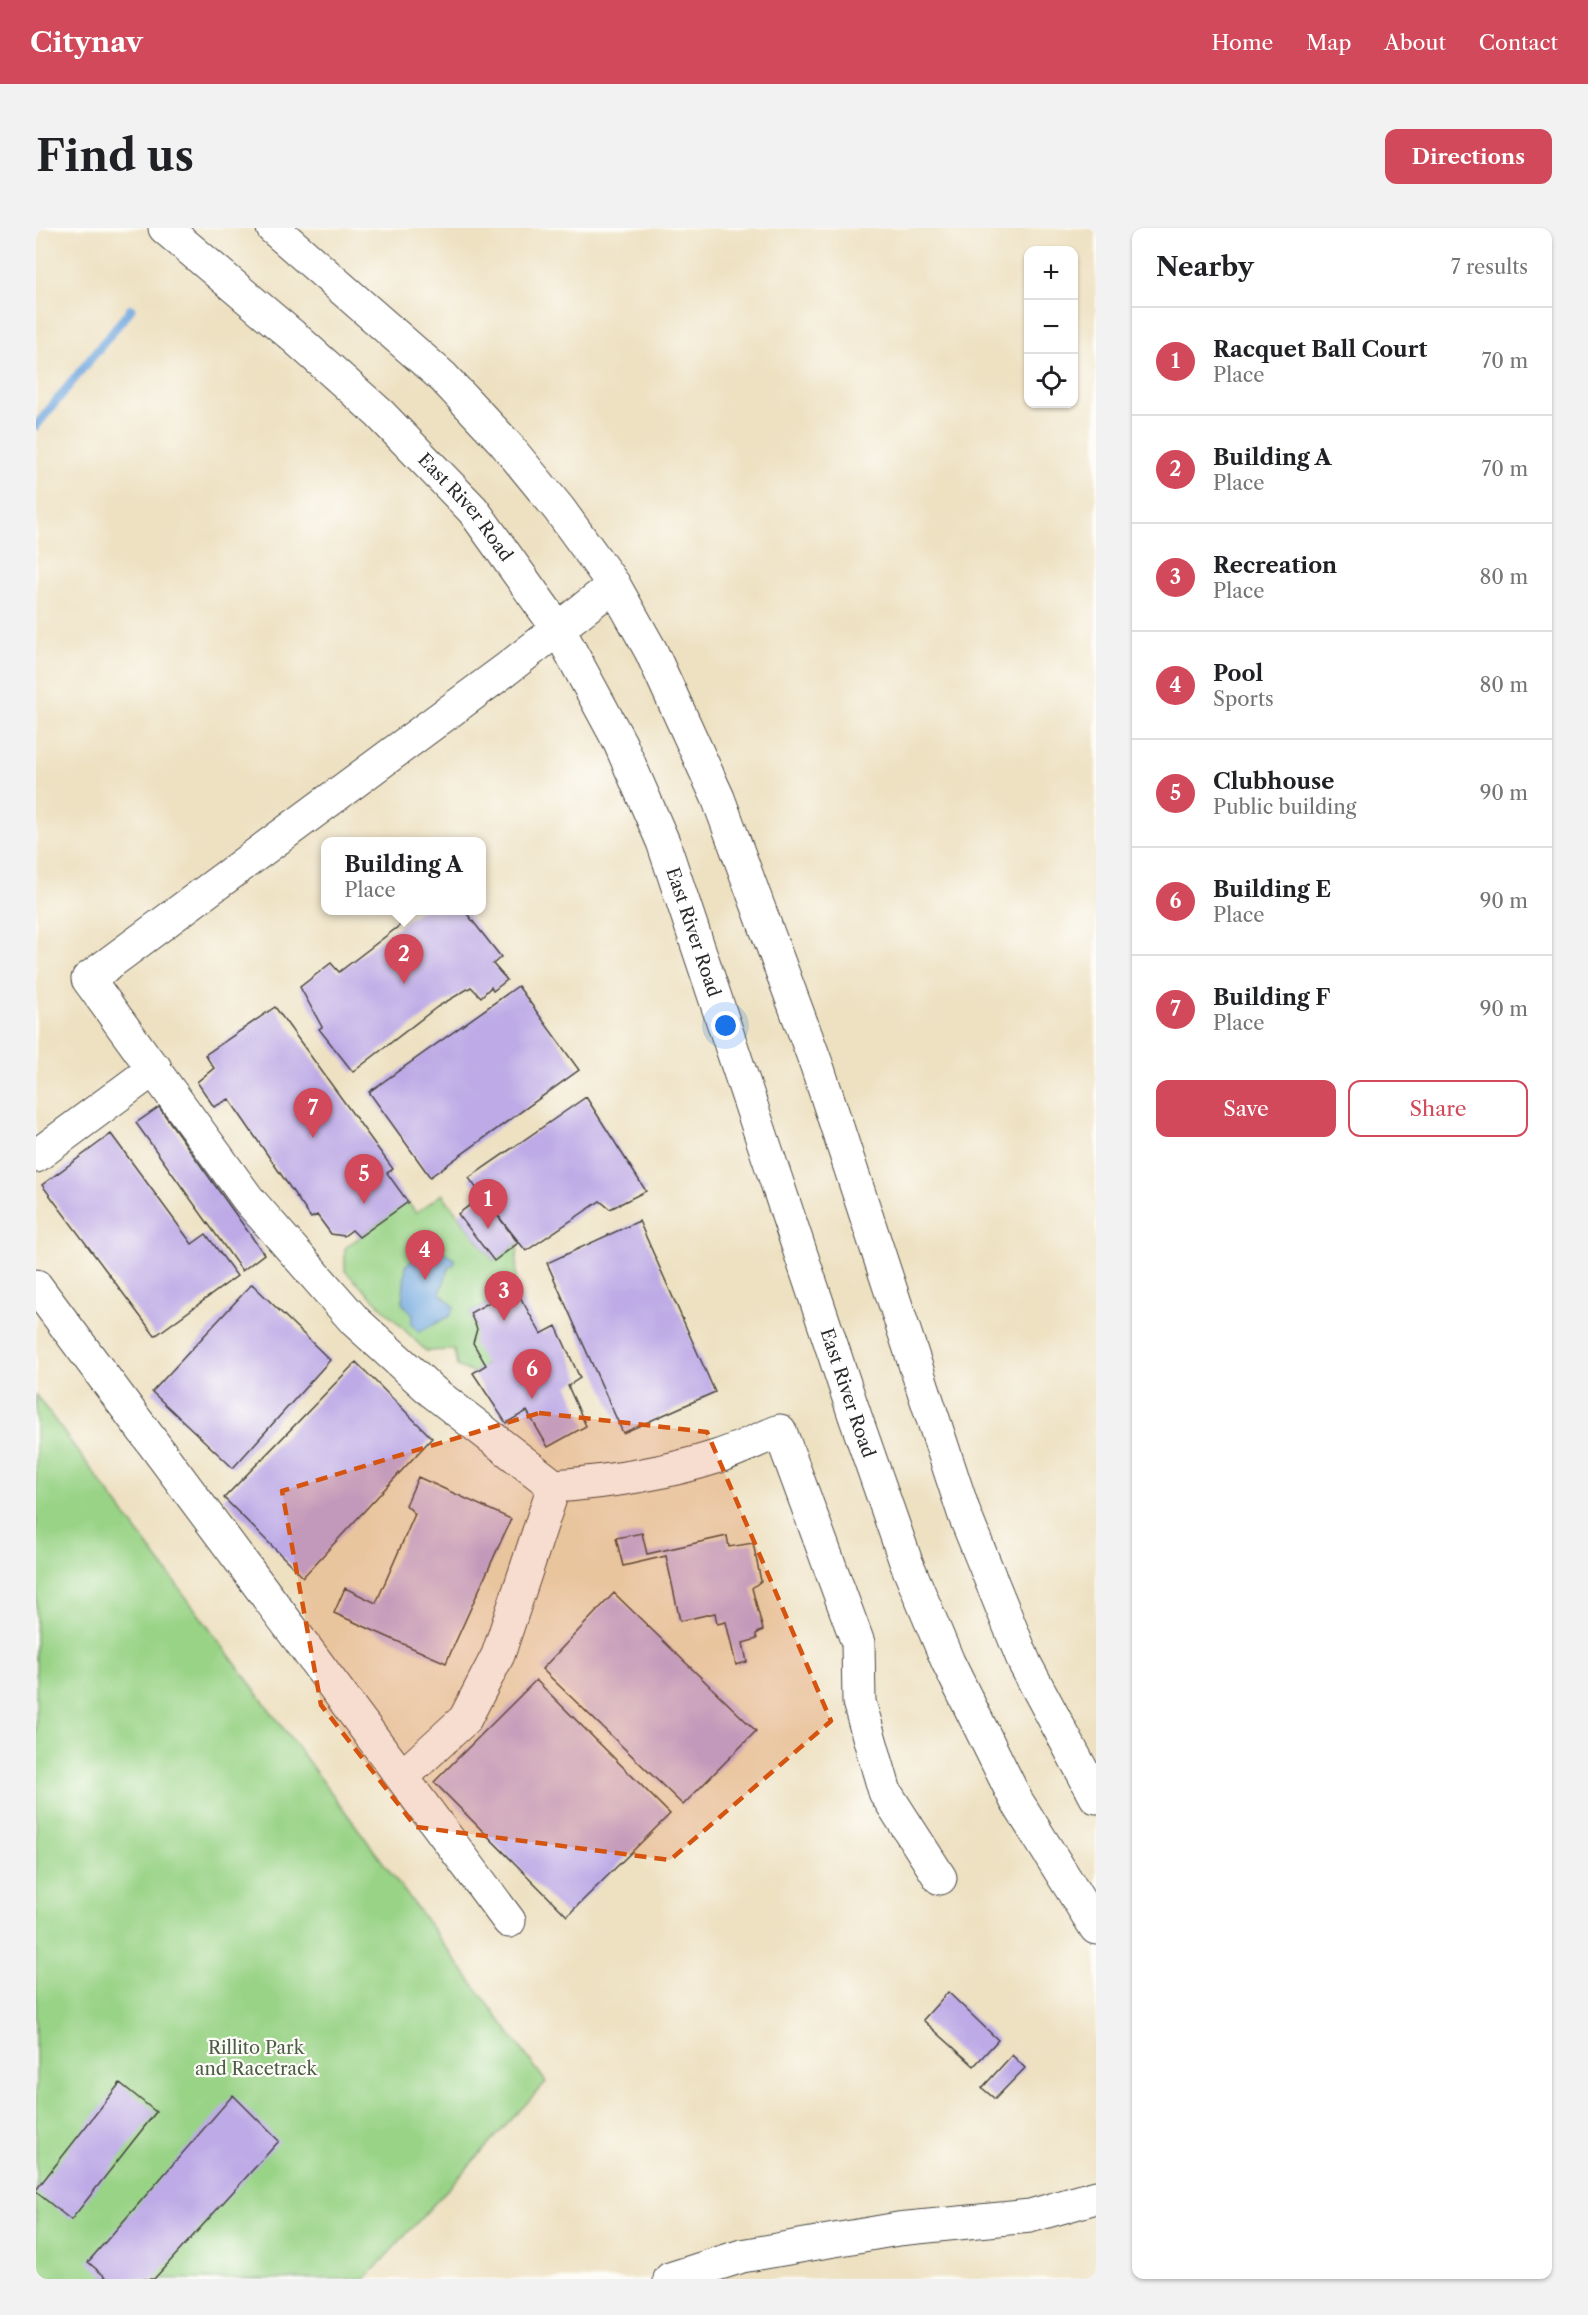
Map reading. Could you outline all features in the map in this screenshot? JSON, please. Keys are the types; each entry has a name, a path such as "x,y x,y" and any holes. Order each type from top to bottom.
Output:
{"main road":[{"name":"East River Road","path":"165,228 294,337 395,430 473,510 559,630 620,743 663,842 848,1397 906,1562 948,1662 1016,1800 1096,1928"},
{"path":"273,228 443,377 511,451 558,508 614,585 651,651 718,798 818,1066 964,1516 1025,1664 1096,1797"},
{"path":"614,585 559,630 88,979 155,1068 248,1199 355,1321 433,1392 554,1486 611,1482 668,1471 718,1456 780,1431 858,1643 859,1702 885,1792 940,1878"},
{"path":"36,1156 155,1068"},
{"path":"36,1286 509,1921"},
{"path":"402,1777 465,1719 498,1655 554,1486"},
{"path":"670,2279 742,2256 898,2229 1030,2217 1096,2197"}],"highlighted area":[{"path":"539,1413 707,1432 831,1721 670,1860 416,1827 321,1705 282,1491"}],"green space":[{"path":"442,1194 494,1261 518,1243 515,1288 470,1313 477,1329 486,1365 473,1373 457,1366 454,1350 426,1351 345,1271 345,1248 407,1201 416,1213"},
{"name":"Rillito Park and Racetrack","path":"36,1395 546,2082 365,2279 36,2279"}],"water":[{"path":"435,1245 455,1260 453,1266 450,1265 440,1293 454,1306 450,1316 419,1332 411,1323 413,1315 402,1303 406,1265"}],"building":[{"path":"413,915 468,915 501,957 493,964 507,980 493,991 491,987 481,997 471,987 437,1007 353,1072 319,1029 322,1027 300,987 331,963 339,972"},
{"path":"518,986 579,1070 430,1177 369,1092"},
{"path":"275,1007 393,1169 387,1173 408,1202 359,1237 352,1230 344,1236 331,1234 317,1215 311,1218 229,1099 214,1107 197,1082 214,1068 205,1055"},
{"path":"586,1097 646,1191 610,1209 600,1201 526,1251 495,1212 518,1243 494,1261 458,1214 482,1196 469,1178"},
{"path":"159,1107 264,1254 242,1271 136,1123"},
{"path":"111,1134 192,1244 206,1234 237,1276 155,1336 42,1185"},
{"path":"639,1221 715,1392 623,1433 547,1263"},
{"path":"252,1284 330,1360 233,1468 152,1392"},
{"path":"515,1288 541,1334 556,1326 580,1378 568,1386 586,1426 548,1447 527,1411 506,1423 473,1373 486,1365 473,1343 477,1329 470,1313"},
{"path":"356,1362 432,1438 303,1577 224,1498"},
{"path":"418,1477 511,1519 446,1663 334,1613 345,1588 376,1603 415,1514 406,1505"},
{"path":"642,1533 647,1554 727,1536 729,1547 753,1543 761,1581 752,1588 763,1630 756,1634 757,1639 743,1643 747,1662 736,1665 726,1622 717,1624 715,1613 680,1621 666,1556 623,1566 616,1538"},
{"path":"614,1593 756,1731 683,1805 542,1669"},
{"path":"536,1680 670,1814 567,1916 434,1782"},
{"path":"948,1992 998,2040 974,2066 923,2020"},
{"path":"1012,2055 1025,2068 995,2099 982,2088"},
{"path":"120,2083 156,2112 71,2220 36,2190"},
{"path":"233,2095 279,2141 154,2279 108,2279 88,2262"}],"waterway":[{"path":"36,426 131,309"}],"place":[{"name":"Building A","path":"404,984"},
{"name":"Building F","path":"313,1138"},
{"name":"Clubhouse","path":"364,1204"},
{"name":"Racquet Ball Court","path":"488,1229"},
{"name":"Pool","path":"425,1280"},
{"name":"Recreation","path":"504,1321"},
{"name":"Building E","path":"532,1399"}]}
